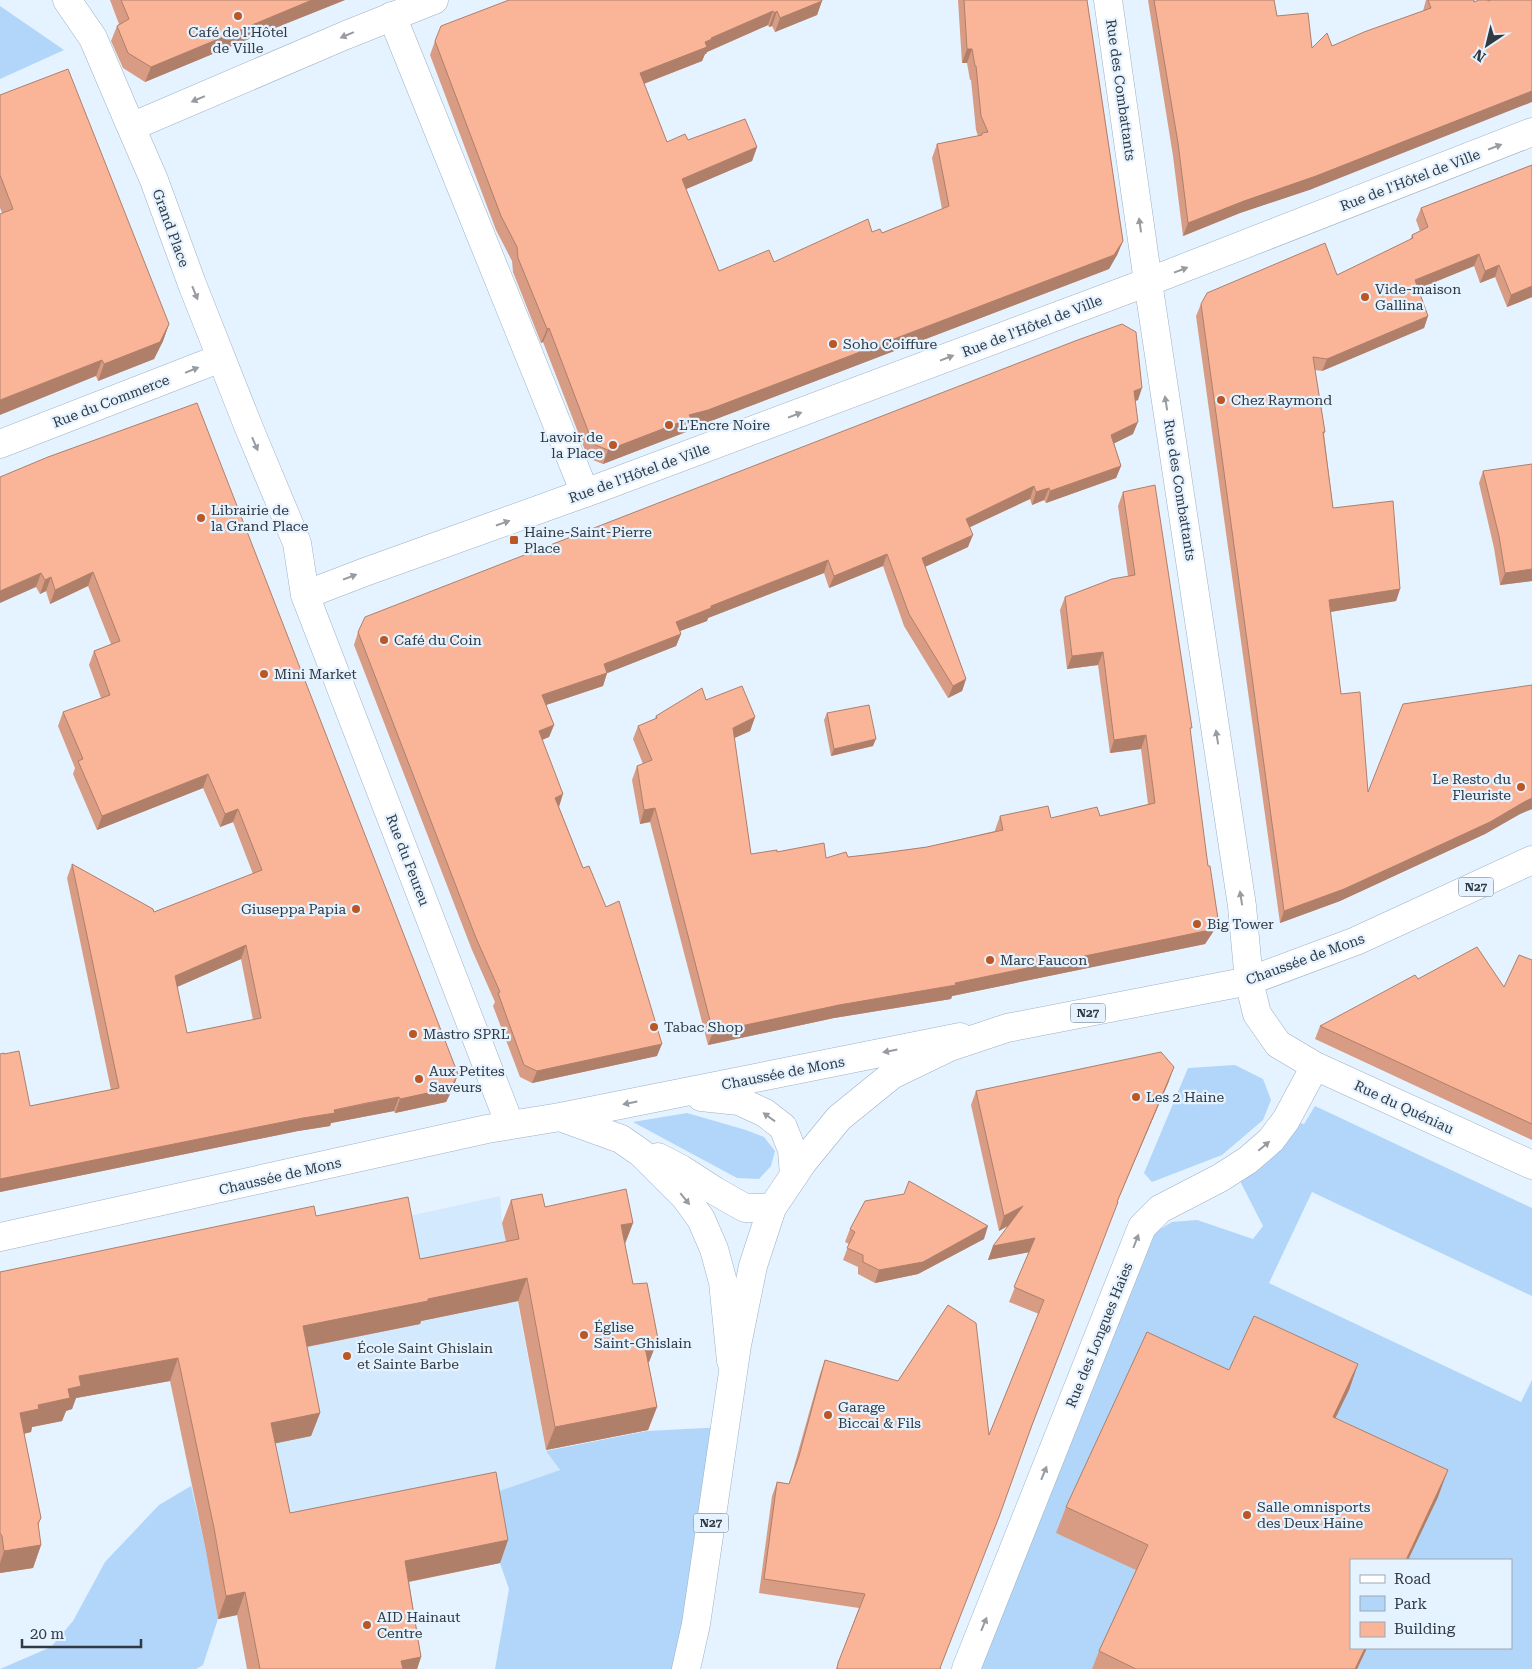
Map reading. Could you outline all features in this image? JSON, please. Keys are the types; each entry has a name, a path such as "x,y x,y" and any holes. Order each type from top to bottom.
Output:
{"street":[{"name":"Grand Place","path":"67,0 93,38 154,180 221,358 297,543 305,595"},
{"path":"131,127 434,0"},
{"name":"Rue des Combattants","path":"1108,0 1148,282 1242,906 1249,981 1257,1014 1278,1044"},
{"path":"392,16 585,493"},
{"name":"Rue de l'Hôtel de Ville","path":"305,595 585,493 1148,282 1532,132"},
{"name":"Rue du Commerce","path":"0,444 221,358"},
{"name":"Rue du Feureu","path":"305,595 510,1125"},
{"name":"Chaussée de Mons","path":"0,1237 487,1129 560,1117 1249,981 1356,942 1532,860"},
{"name":"Chaussée de Mons","path":"686,1669 696,1624 732,1377 753,1266 772,1208 794,1175 839,1118 892,1075 950,1047 1006,1028"},
{"name":"Rue du Quéniau","path":"1278,1044 1315,1066 1532,1165"},
{"name":"Rue des Longues Haies","path":"966,1669 1142,1227 1160,1209 1220,1178 1248,1160 1271,1140 1286,1120 1315,1066"},
{"path":"678,1094 739,1101 765,1113 783,1127 792,1150 794,1175"},
{"name":"Chaussée de Mons","path":"560,1117 621,1139 681,1169 745,1208 772,1208"},
{"name":"Chaussée de Mons","path":"621,1139 641,1153 666,1176 701,1219 714,1249 723,1282 732,1377"}],"shaded area":[{"name":"École Saint Ghislain et Sainte Barbe","path":"500,1196 502,1223 546,1451 560,1470 488,1495 500,1563 218,1619 149,1261 400,1218"}],"green space":[{"path":"0,6 64,50 0,79"},
{"path":"1235,1065 1263,1079 1271,1100 1263,1120 1222,1155 1152,1182 1144,1173 1188,1068"},
{"path":"1315,1106 1532,1208 1532,1296 1312,1192 1269,1283 1521,1402 1532,1380 1532,1669 966,1669 1152,1234 1172,1222 1197,1220 1253,1239 1263,1226 1239,1179 1286,1120 1304,1124"},
{"path":"687,1113 764,1137 775,1151 771,1166 759,1179 737,1178 633,1122"},
{"path":"725,1427 686,1669 495,1669 509,1589 500,1563 488,1495 560,1470 546,1451 647,1431"},
{"path":"191,1486 206,1550 218,1619 203,1665 196,1669 0,1669 51,1647 73,1621 105,1562 159,1505"}],"building":[{"path":"121,0 312,0 151,67 128,53 117,26 129,19"},
{"path":"509,0 822,0 780,18 777,11 774,13 773,11 711,38 705,42 707,47 640,73 667,142 685,134 688,140 745,119 757,147 682,179 719,271 769,250 774,262 868,219 872,232 880,229 882,233 949,206 937,144 982,135 982,133 988,132 981,116 976,66 972,49 967,49 964,0 1087,0 1123,241 1114,255 708,410 689,415 691,418 608,450 593,444 549,328 547,329 518,258 517,247 501,216 435,41 441,26"},
{"path":"1154,0 1274,0 1277,16 1308,13 1312,48 1327,33 1332,46 1364,32 1431,8 1428,0 1474,0 1474,2 1479,0 1532,0 1532,91 1316,176 1188,223 1178,143"},
{"path":"68,69 169,324 160,342 104,364 102,360 0,400 0,214 13,209 0,175 0,95"},
{"path":"1532,165 1532,286 1511,295 1499,265 1485,271 1479,254 1415,280 1428,316 1327,359 1313,357 1325,432 1323,432 1333,508 1393,501 1400,589 1329,600 1341,694 1360,692 1368,792 1403,704 1532,685 1532,798 1490,822 1344,889 1284,911 1201,304 1207,293 1325,243 1337,275 1413,238 1412,235 1428,227 1421,208"},
{"path":"1122,324 1136,332 1142,388 1134,391 1138,422 1111,435 1121,466 1050,491 1049,488 1036,492 1034,486 966,519 973,535 922,558 966,679 953,686 909,614 887,554 834,576 828,560 711,606 711,608 676,622 681,634 604,664 607,673 542,695 554,725 539,731 563,794 555,798 583,868 589,866 606,907 619,901 662,1044 537,1071 524,1065 498,993 500,992 476,938 358,632 365,617"},
{"path":"197,403 458,1074 451,1088 400,1099 399,1097 367,1103 334,1110 335,1113 0,1179 0,1054 19,1051 30,1106 119,1088 72,864 153,909 154,912 262,870 238,809 225,814 208,774 102,816 78,761 83,759 63,712 110,695 94,651 120,641 93,572 55,590 51,577 45,580 41,573 0,591 0,477 48,457","holes":["246,945 261,1018 187,1033 175,976"]},
{"path":"1532,464 1532,569 1505,573 1499,536 1483,471"},
{"path":"1155,485 1192,728 1190,728 1208,866 1210,866 1218,919 1210,930 955,983 956,985 839,1005 713,1032 655,808 644,810 637,766 652,760 638,726 657,718 656,716 702,688 706,700 742,686 755,717 733,728 751,854 777,850 777,852 824,843 826,858 846,852 848,857 883,853 927,847 1003,830 1000,816 1048,806 1051,818 1097,807 1100,816 1155,803 1146,735 1114,740 1103,652 1072,656 1065,597 1112,579 1135,575 1123,492"},
{"path":"869,705 876,739 834,749 827,713"},
{"path":"1477,947 1504,987 1519,955 1532,960 1532,1124 1320,1026 1415,975 1418,979"},
{"path":"1161,1052 1174,1067 1117,1202 941,1669 837,1669 865,1594 764,1579 777,1482 789,1484 799,1456 825,1360 898,1381 948,1305 976,1323 989,1435 1044,1300 1014,1287 1035,1238 993,1246 1023,1206 1004,1216 976,1091"},
{"path":"909,1181 988,1226 923,1262 879,1270 863,1262 863,1255 847,1248 855,1232 850,1229 865,1201 904,1194"},
{"path":"626,1189 633,1223 621,1225 633,1284 647,1283 658,1339 644,1342 657,1407 555,1427 527,1278 428,1299 428,1301 303,1326 320,1413 271,1423 290,1513 496,1472 508,1540 405,1561 421,1657 401,1661 403,1669 260,1669 245,1592 226,1596 214,1528 178,1358 79,1376 81,1386 68,1389 70,1398 38,1405 39,1409 20,1413 41,1518 38,1523 41,1545 4,1551 0,1533 0,1272 314,1206 316,1216 408,1197 420,1259 519,1239 511,1200 542,1194 545,1207"},
{"name":"Salle omnisports des Deux Haine","path":"1254,1316 1358,1364 1333,1417 1448,1470 1406,1559 1350,1559 1350,1649 1365,1649 1355,1669 1136,1669 1099,1651 1148,1545 1066,1507 1147,1332 1229,1370"}],"place":[{"name":"Café de l'Hôtel de Ville","path":"238,16"},
{"name":"Vide-maison Gallina","path":"1365,297"},
{"name":"Soho Coiffure","path":"833,344"},
{"name":"Chez Raymond","path":"1221,400"},
{"name":"L'Encre Noire","path":"669,425"},
{"name":"Lavoir de la Place","path":"613,445"},
{"name":"Librairie de la Grand Place","path":"201,518"},
{"name":"Haine-Saint-Pierre Place","path":"514,540"},
{"name":"Café du Coin","path":"384,640"},
{"name":"Mini Market","path":"264,674"},
{"name":"Le Resto du Fleuriste","path":"1521,787"},
{"name":"Giuseppa Papia","path":"356,909"},
{"name":"Big Tower","path":"1197,924"},
{"name":"Marc Faucon","path":"990,960"},
{"name":"Tabac Shop","path":"654,1027"},
{"name":"Mastro SPRL","path":"413,1034"},
{"name":"Aux Petites Saveurs","path":"419,1079"},
{"name":"Les 2 Haine","path":"1136,1097"},
{"name":"Église Saint-Ghislain","path":"584,1335"},
{"name":"École Saint Ghislain et Sainte Barbe","path":"347,1356"},
{"name":"Garage Biccai & Fils","path":"828,1415"},
{"name":"Salle omnisports des Deux Haine","path":"1247,1515"},
{"name":"AID Hainaut Centre","path":"367,1625"}]}
